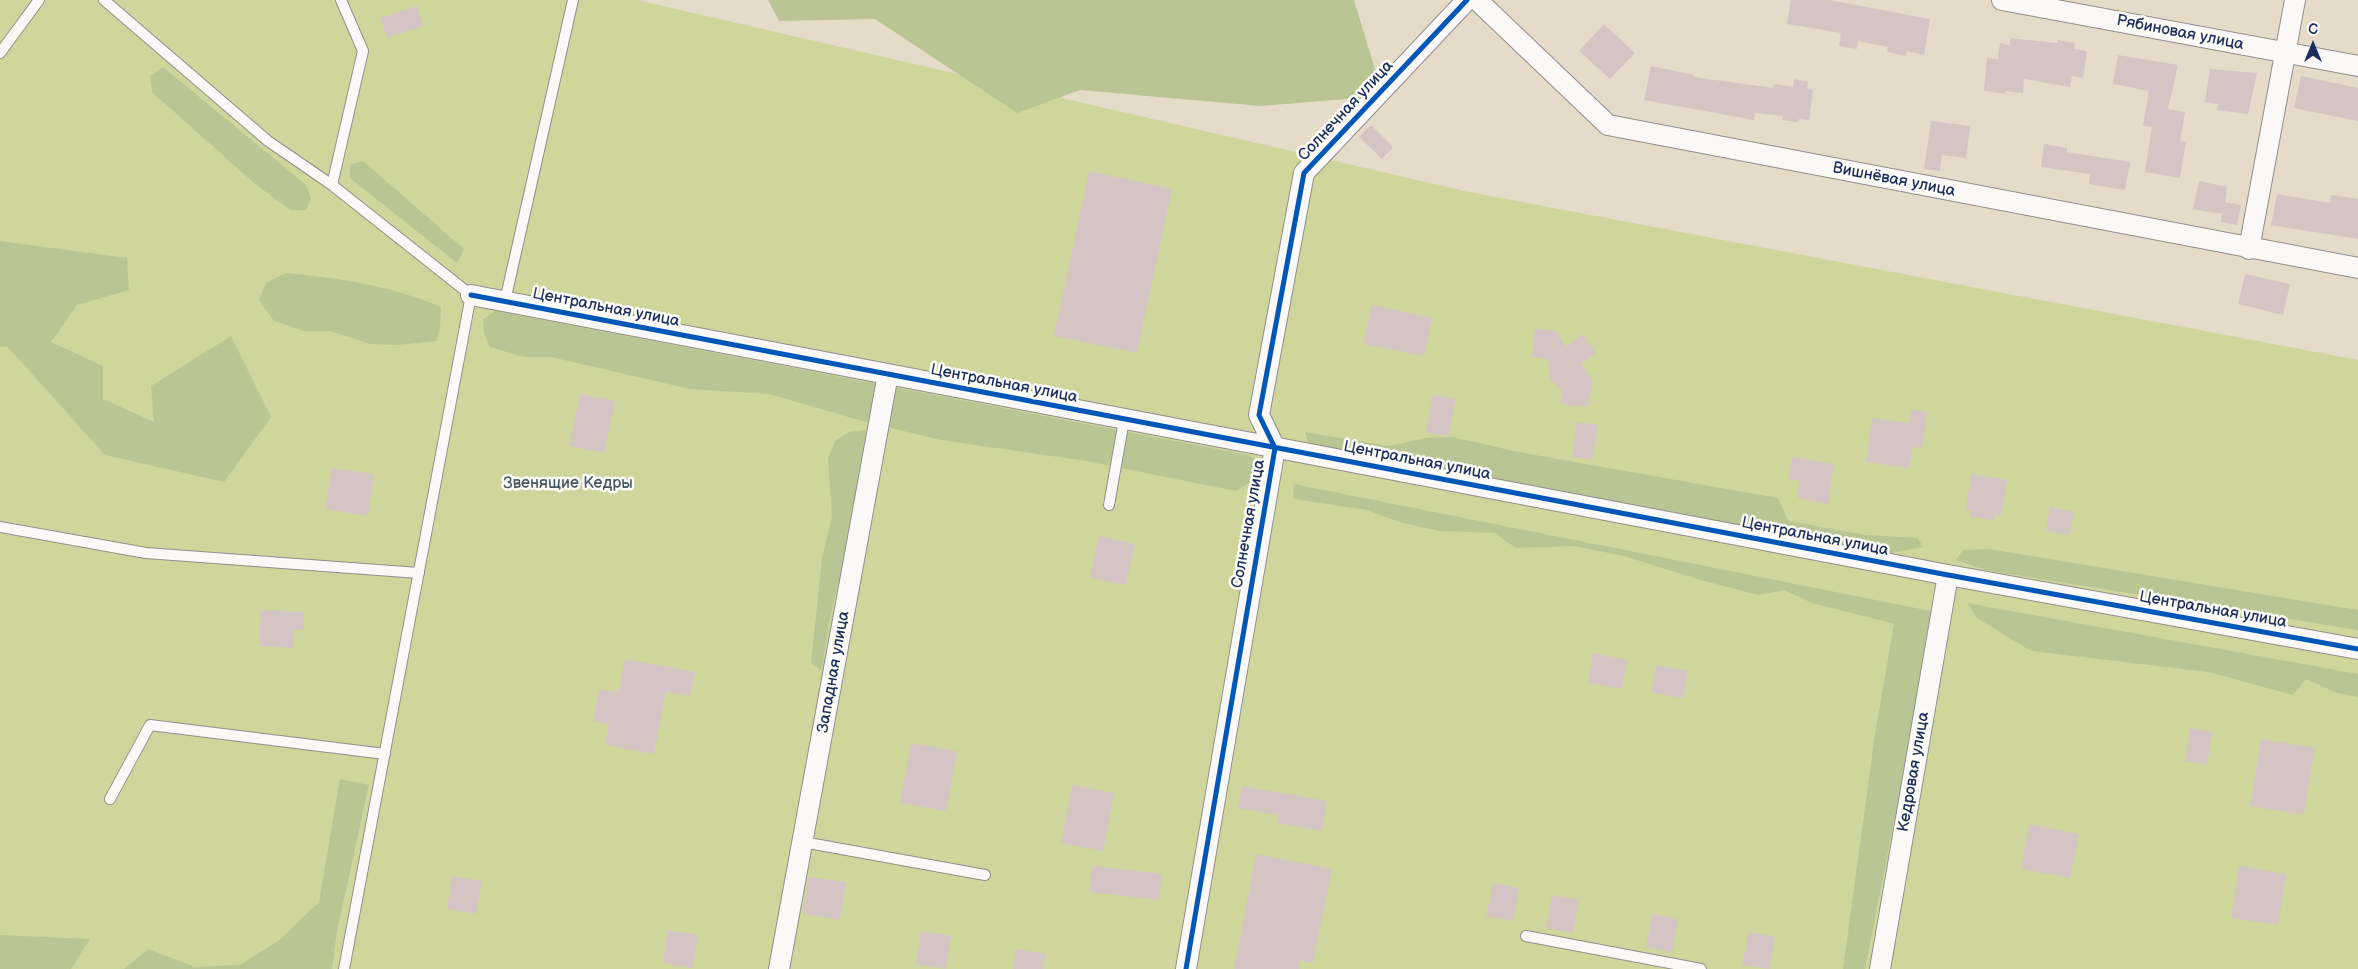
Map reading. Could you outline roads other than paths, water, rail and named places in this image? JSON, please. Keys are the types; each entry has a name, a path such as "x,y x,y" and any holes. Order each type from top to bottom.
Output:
{"street":[{"name":"Солнечная улица","path":"1186,969 1275,448 1259,415 1304,174 1467,0"},
{"name":"Вишнёвая улица","path":"1477,0 1608,124 2249,249 2358,268"},
{"name":"Рябиновая улица","path":"2002,0 2358,66"},
{"path":"2249,249 2295,0"},
{"name":"Центральная улица","path":"471,295 1948,575 2358,649"},
{"name":"Западная улица","path":"779,969 888,374"},
{"name":"Кедровая улица","path":"1880,969 1948,575"}],"lane":[{"path":"0,53 40,0"},
{"path":"104,0 268,141 332,185 471,295 344,969"},
{"path":"332,185 364,51 341,0"},
{"path":"505,302 573,0"},
{"path":"1109,505 1124,420"},
{"path":"0,527 146,554 419,573"},
{"path":"110,799 150,725 386,754"},
{"path":"802,842 985,875"},
{"path":"1526,936 1701,969"}],"park label":[{"name":"Звенящие Кедры","path":"568,484"}]}
